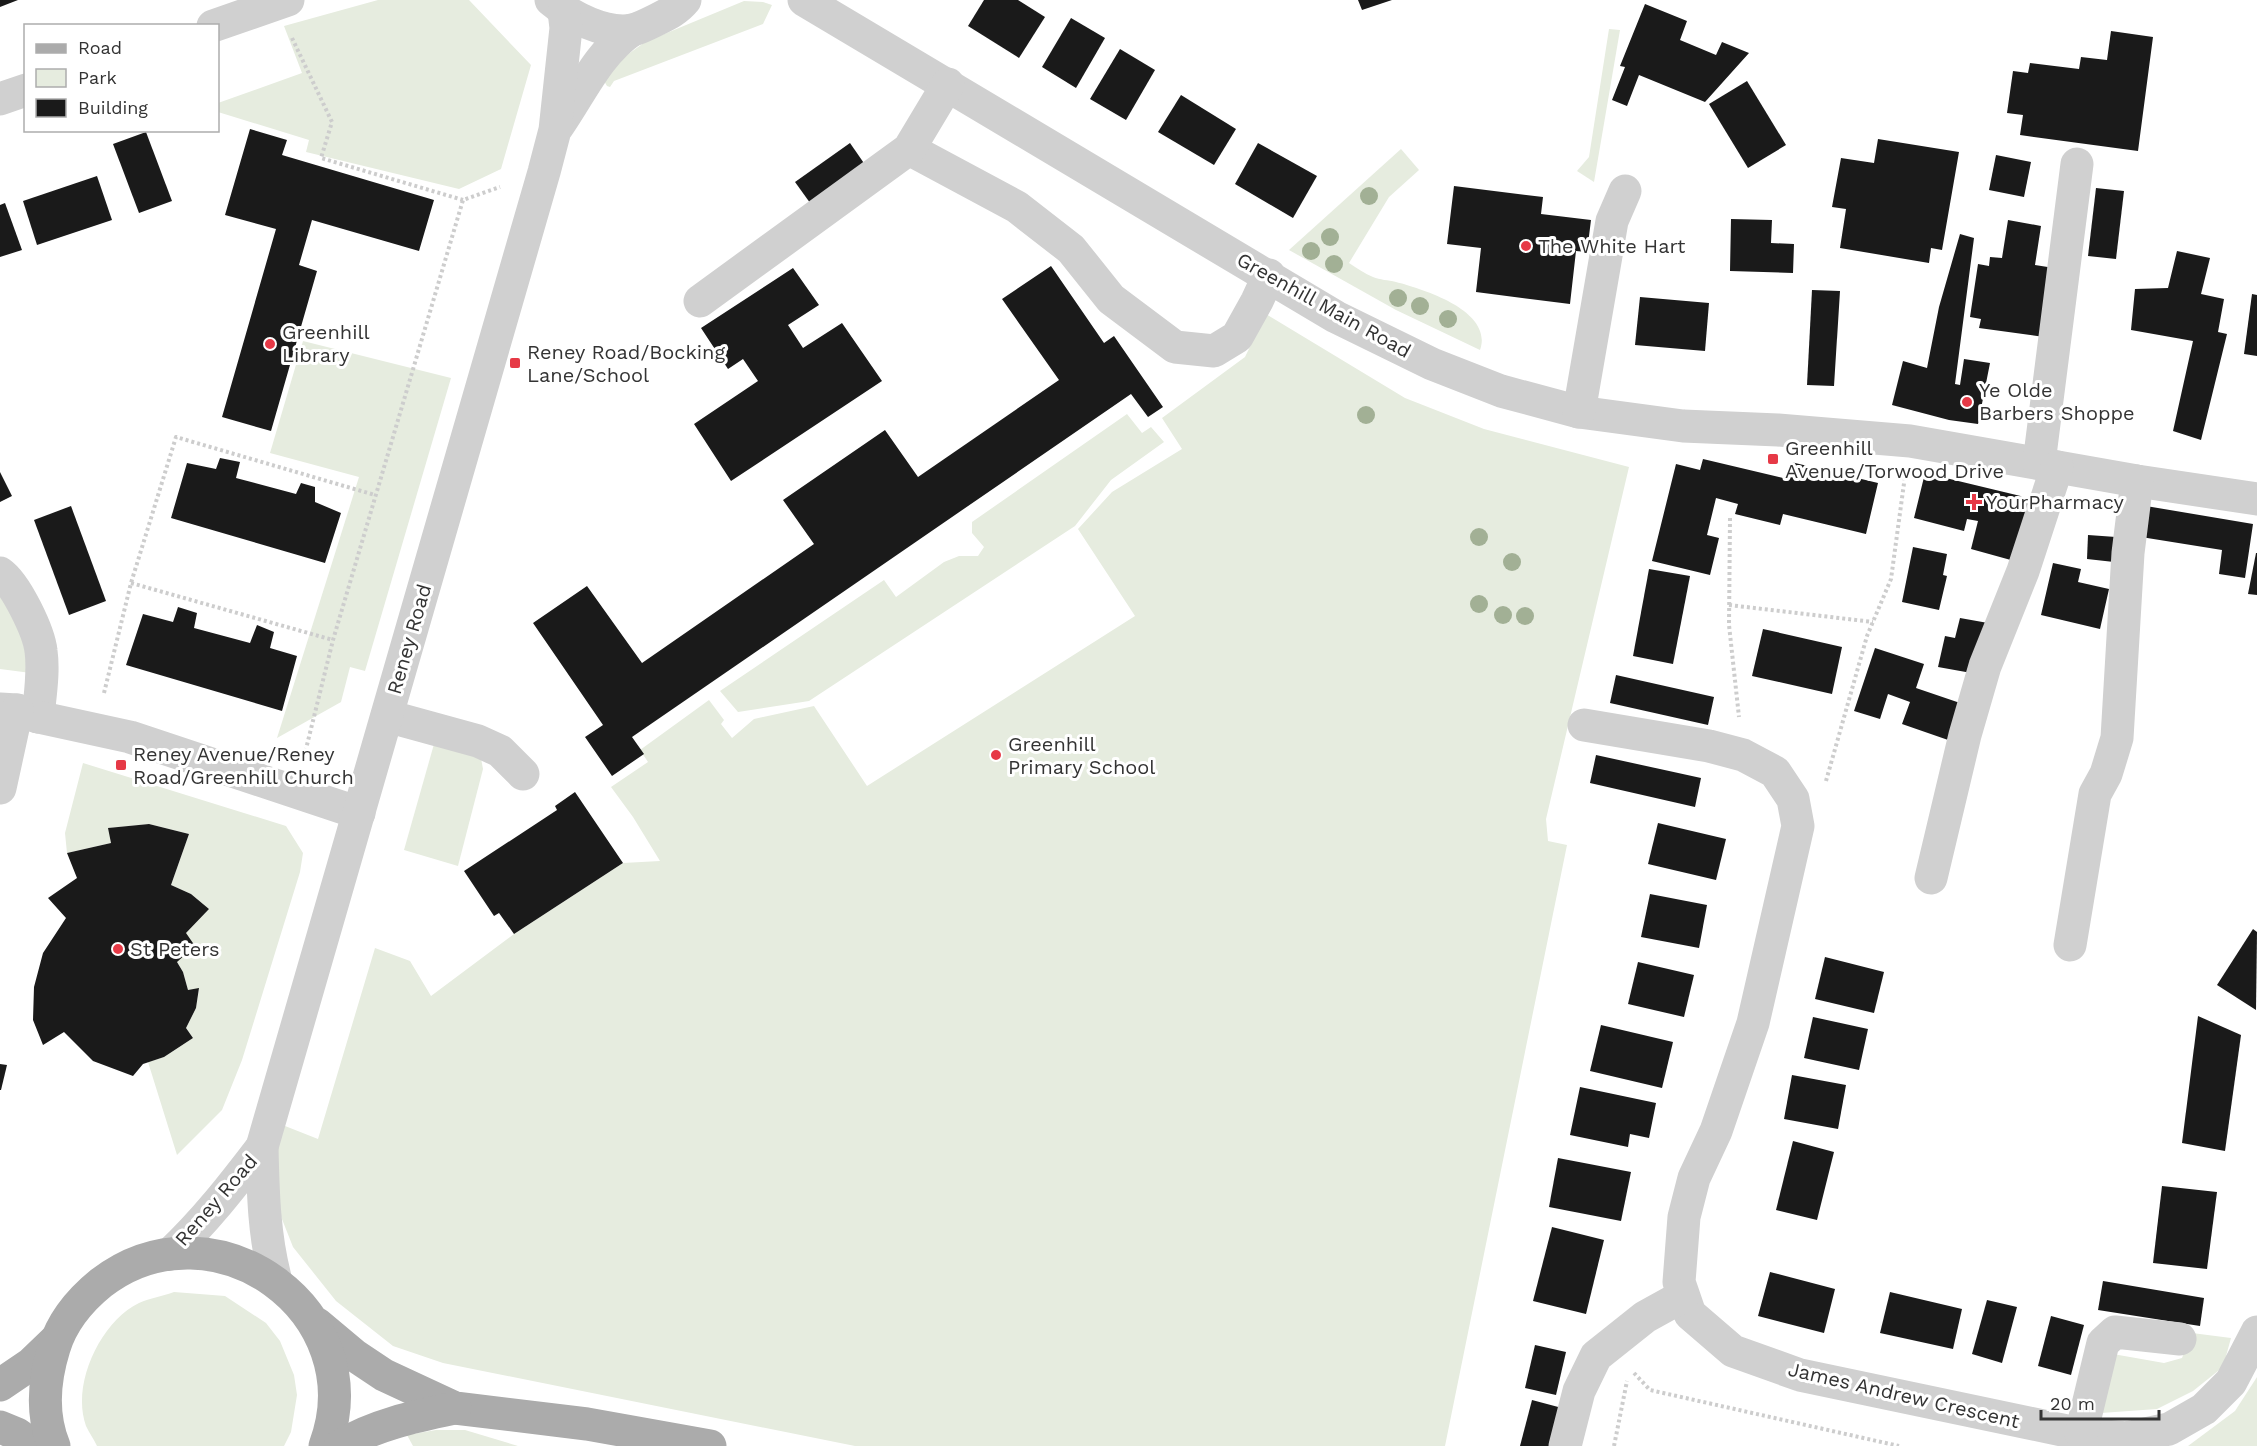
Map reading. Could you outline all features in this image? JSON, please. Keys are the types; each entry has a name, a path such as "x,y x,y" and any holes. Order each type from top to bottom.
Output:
{"main road":[{"path":"54,1446 45,1403 47,1371 56,1340 70,1314 90,1292 141,1260 170,1254 207,1253 243,1263 276,1281 310,1318 354,1355 384,1375 455,1408 587,1424 710,1446"},
{"path":"310,1318 324,1347 334,1387 333,1412 325,1446"},
{"path":"0,1385 31,1364 56,1340"},
{"path":"340,1446 365,1433 414,1417 455,1408"},
{"path":"0,1427 17,1434 34,1446"}],"street":[{"name":"Greenhill Main Road","path":"804,0 1336,317 1431,364 1501,391 1579,412 1683,426 1778,430 1910,441 2137,481 2257,499"},
{"path":"219,24 282,2"},
{"path":"558,6 586,23 632,30 664,16 687,2"},
{"name":"Reney Road","path":"276,1281 269,1256 264,1219 262,1147 555,130 566,28 558,6"},
{"name":"Reney Road","path":"555,130 602,58 617,40 632,30"},
{"path":"700,301 909,149 948,84"},
{"path":"0,99 24,91"},
{"path":"909,149 1017,207 1071,249 1111,299 1175,347 1214,351 1237,337 1269,275"},
{"path":"1931,878 1965,735 1985,666 2023,571 2048,465 2077,164"},
{"path":"1579,412 1612,221 1625,191"},
{"path":"2070,945 2095,794 2106,774 2117,738 2127,553 2137,481"},
{"path":"0,573 8,578 22,601 41,648 18,712 0,788"},
{"path":"18,712 130,737 359,813"},
{"path":"387,716 478,741 500,751 523,774"},
{"path":"1584,724 1709,746 1743,755"},
{"name":"James Andrew Crescent","path":"1743,755 1774,772 1793,800 1798,826 1753,1023 1716,1131 1694,1178 1684,1217 1679,1282 1690,1314 1733,1351 1800,1375 2081,1434 2127,1438 2169,1429 2204,1409 2231,1382 2257,1332"},
{"name":"Reney Road","path":"170,1254 221,1201 262,1147"},
{"path":"1565,1446 1579,1391 1596,1356 1645,1317 1683,1296"},
{"path":"2081,1434 2103,1342 2115,1332 2180,1339"}],"path":[{"path":"282,2 332,122 321,158 463,200 544,172"},
{"path":"295,792 333,640 463,200"},
{"path":"96,730 131,583 176,437 375,495"},
{"path":"1798,826 1822,798 1873,622 1891,579 1910,441"},
{"path":"1730,518 1729,625 1743,755"},
{"path":"131,583 333,640"},
{"path":"1729,605 1873,622"},
{"path":"1630,1368 1650,1390 1899,1446"}],"green space":[{"path":"378,0 469,0 531,65 501,169 459,189 306,152 309,140 219,112 219,103 302,73 284,26"},
{"path":"744,1 772,5 763,24 614,81 610,87 604,81 616,63 645,42"},
{"path":"1609,29 1620,30 1594,182 1577,171 1589,157"},
{"path":"1401,149 1419,170 1389,197 1349,263 1378,279 1396,282 1438,296 1467,313 1477,324 1482,336 1480,350 1396,310 1289,250"},
{"name":"Greenhill Primary School","path":"1266,314 1405,398 1484,429 1629,467 1546,819 1548,841 1567,845 1445,1446 855,1446 443,1363 393,1346 336,1301 293,1247 278,1209 271,1171 280,1124 318,1139 375,948 410,961 431,996 514,934 623,863 660,861 611,787 648,762 640,750 709,700 724,720 721,724 732,738 754,719 814,706 867,786 1135,616 1078,529 1112,492 1182,449 1162,418 1245,357"},
{"path":"303,341 451,378 365,671 350,667 341,702 277,738 359,477 270,453"},
{"path":"1127,414 1142,433 1151,427 1164,442 1111,480 1075,526 809,701 738,712 720,691 884,580 896,597 944,562 959,556 978,556 984,547 972,533 972,522"},
{"path":"0,561 54,676 0,669"},
{"path":"436,737 481,758 483,769 458,866 404,850"},
{"path":"83,763 286,826 303,853 300,872 242,1060 222,1110 177,1155 148,1062 164,1057 193,1038 186,1028 196,1008 199,989 188,990 183,972 177,962 186,933 209,909 191,894 171,885 189,834 149,824 109,828 111,843 67,853 65,833"},
{"path":"174,1292 225,1296 266,1323 280,1341 294,1375 297,1395 291,1432 284,1446 97,1446 86,1426 82,1410 82,1392 92,1356 112,1324 125,1312 143,1301"},
{"path":"2192,1333 2231,1338 2223,1367 2193,1391 2157,1409 2101,1413 2113,1354 2164,1363 2182,1358"},
{"path":"2257,1377 2257,1446 2188,1446 2235,1411"},
{"path":"436,1430 465,1430 518,1446 413,1446 407,1435"}],"building":[{"path":"0,0 18,0 0,7"},
{"path":"984,0 1018,0 1045,17 1019,58 968,26"},
{"path":"1358,0 1392,0 1362,10"},
{"path":"1645,4 1687,21 1680,40 1716,55 1722,42 1749,53 1705,102 1639,75 1627,106 1612,100 1625,67 1620,66"},
{"path":"1071,18 1105,38 1076,88 1042,67"},
{"path":"2111,31 2153,37 2138,151 2020,135 2023,115 2007,113 2013,71 2028,73 2030,63 2079,69 2081,57 2107,60"},
{"path":"1120,49 1155,70 1126,120 1090,99"},
{"path":"1747,81 1786,145 1748,168 1709,104"},
{"path":"1181,95 1236,129 1214,165 1158,132"},
{"name":"Greenhill Library","path":"250,129 287,140 282,155 434,200 419,251 312,220 299,265 317,271 271,431 222,417 276,229 225,215"},
{"path":"146,132 172,201 139,213 113,144"},
{"path":"1878,139 1959,152 1942,250 1931,248 1929,263 1840,248 1846,209 1832,207 1841,158 1874,163"},
{"path":"850,143 868,169 813,207 795,182"},
{"path":"1258,143 1317,176 1293,218 1235,184"},
{"path":"1996,155 2031,162 2024,197 1989,190"},
{"path":"97,176 112,220 37,245 23,201"},
{"name":"The White Hart","path":"1454,186 1543,197 1541,214 1591,220 1587,252 1576,251 1570,304 1476,292 1481,248 1447,244"},
{"path":"2096,188 2124,191 2116,259 2088,256"},
{"path":"5,203 22,250 0,257 0,205"},
{"path":"1731,219 1772,220 1771,243 1794,244 1793,273 1730,271"},
{"path":"2008,220 2041,226 2035,265 2054,268 2044,337 1979,328 1981,319 1970,317 1978,264 1989,266 1990,257 2002,258"},
{"path":"1960,234 1974,238 1955,384 1960,385 1964,359 1990,363 1978,424 1949,420 1892,405 1903,361 1927,368 1939,307"},
{"path":"2177,251 2210,258 2201,294 2224,299 2218,332 2227,334 2201,440 2173,431 2193,341 2131,330 2135,289 2168,288"},
{"path":"1051,266 1104,343 1114,336 1163,407 1148,417 1131,394 632,737 644,754 612,776 585,737 603,725 533,623 587,586 642,663 814,544 783,500 885,430 918,477 1059,380 1002,299"},
{"path":"793,268 819,305 788,325 803,348 842,323 882,381 731,481 694,424 758,381 743,359 728,369 701,328"},
{"path":"1812,290 1840,291 1834,386 1807,385"},
{"path":"2252,294 2257,295 2257,356 2244,354"},
{"path":"1640,297 1709,303 1705,351 1635,345"},
{"path":"220,458 240,462 236,478 296,494 301,483 315,487 315,502 341,513 325,563 171,518 187,463 216,469"},
{"path":"1703,459 1787,479 1791,462 1878,483 1866,534 1783,514 1780,525 1735,514 1738,504 1716,498 1707,535 1719,538 1710,575 1652,561 1676,464 1700,470"},
{"path":"0,472 12,496 0,502"},
{"path":"1925,473 2033,499 2018,562 1971,549 1978,521 1967,519 1964,531 1914,518"},
{"path":"71,506 106,601 69,615 34,520"},
{"path":"2146,506 2253,524 2245,578 2219,574 2222,550 2141,537"},
{"path":"2088,535 2116,537 2114,562 2087,559"},
{"path":"1913,547 1947,554 1943,575 1947,576 1939,610 1902,602"},
{"path":"2257,553 2257,595 2248,594"},
{"path":"2053,563 2081,569 2078,582 2109,589 2100,629 2041,615"},
{"path":"1649,569 1690,576 1673,664 1633,656"},
{"path":"178,607 197,613 194,628 250,643 257,625 274,632 270,648 297,656 282,711 126,665 143,614 173,622"},
{"path":"1960,618 1988,623 1977,674 1938,667 1945,636 1955,638"},
{"path":"1763,629 1842,647 1832,694 1752,676"},
{"path":"1875,648 1924,664 1916,688 1963,704 1951,741 1902,724 1910,702 1888,694 1880,719 1854,711"},
{"path":"1616,675 1714,697 1708,725 1610,703"},
{"path":"1596,755 1701,778 1695,807 1590,783"},
{"path":"575,792 623,863 514,934 499,913 494,916 464,871 557,810 555,806"},
{"path":"1658,823 1726,839 1716,880 1648,864"},
{"name":"St Peters","path":"149,824 189,834 171,885 191,894 209,909 186,933 195,946 177,962 183,972 188,990 199,988 196,1008 186,1028 193,1038 164,1057 143,1064 133,1076 93,1061 64,1032 43,1045 33,1020 34,987 43,953 66,918 48,898 77,878 67,853 111,843 108,828"},
{"path":"1650,894 1707,905 1699,948 1641,937"},
{"path":"2253,929 2257,932 2256,1010 2217,985"},
{"path":"1825,957 1884,972 1874,1013 1815,999"},
{"path":"1638,962 1694,975 1684,1017 1628,1004"},
{"path":"2198,1016 2241,1035 2225,1151 2182,1143"},
{"path":"1813,1017 1868,1029 1859,1070 1804,1058"},
{"path":"1601,1025 1673,1042 1662,1088 1590,1071"},
{"path":"0,1064 7,1065 1,1090 0,1090"},
{"path":"1792,1075 1846,1085 1838,1129 1784,1119"},
{"path":"1580,1087 1656,1103 1649,1138 1630,1134 1628,1147 1570,1135"},
{"path":"1793,1141 1834,1152 1817,1220 1776,1210"},
{"path":"1558,1158 1631,1172 1621,1221 1549,1207"},
{"path":"2162,1186 2217,1192 2207,1269 2153,1263"},
{"path":"1552,1227 1604,1240 1586,1314 1533,1301"},
{"path":"1770,1272 1835,1289 1824,1333 1758,1316"},
{"path":"2103,1281 2204,1298 2200,1326 2098,1310"},
{"path":"1890,1292 1962,1309 1953,1349 1880,1333"},
{"path":"1987,1300 2017,1307 2002,1363 1972,1354"},
{"path":"2051,1316 2084,1325 2071,1375 2038,1366"},
{"path":"1535,1345 1566,1352 1556,1395 1525,1388"},
{"path":"1532,1400 1562,1408 1552,1446 1520,1446"}],"place":[{"name":"The White Hart","path":"1526,246"},
{"name":"Greenhill Library","path":"270,344"},
{"name":"Reney Road/Bocking Lane/School","path":"515,363"},
{"name":"Ye Olde Barbers Shoppe","path":"1967,402"},
{"name":"Greenhill Avenue/Torwood Drive","path":"1773,459"},
{"name":"YourPharmacy","path":"1974,502"},
{"name":"Greenhill Primary School","path":"996,755"},
{"name":"Reney Avenue/Reney Road/Greenhill Church","path":"121,765"},
{"name":"St Peters","path":"118,949"}]}
